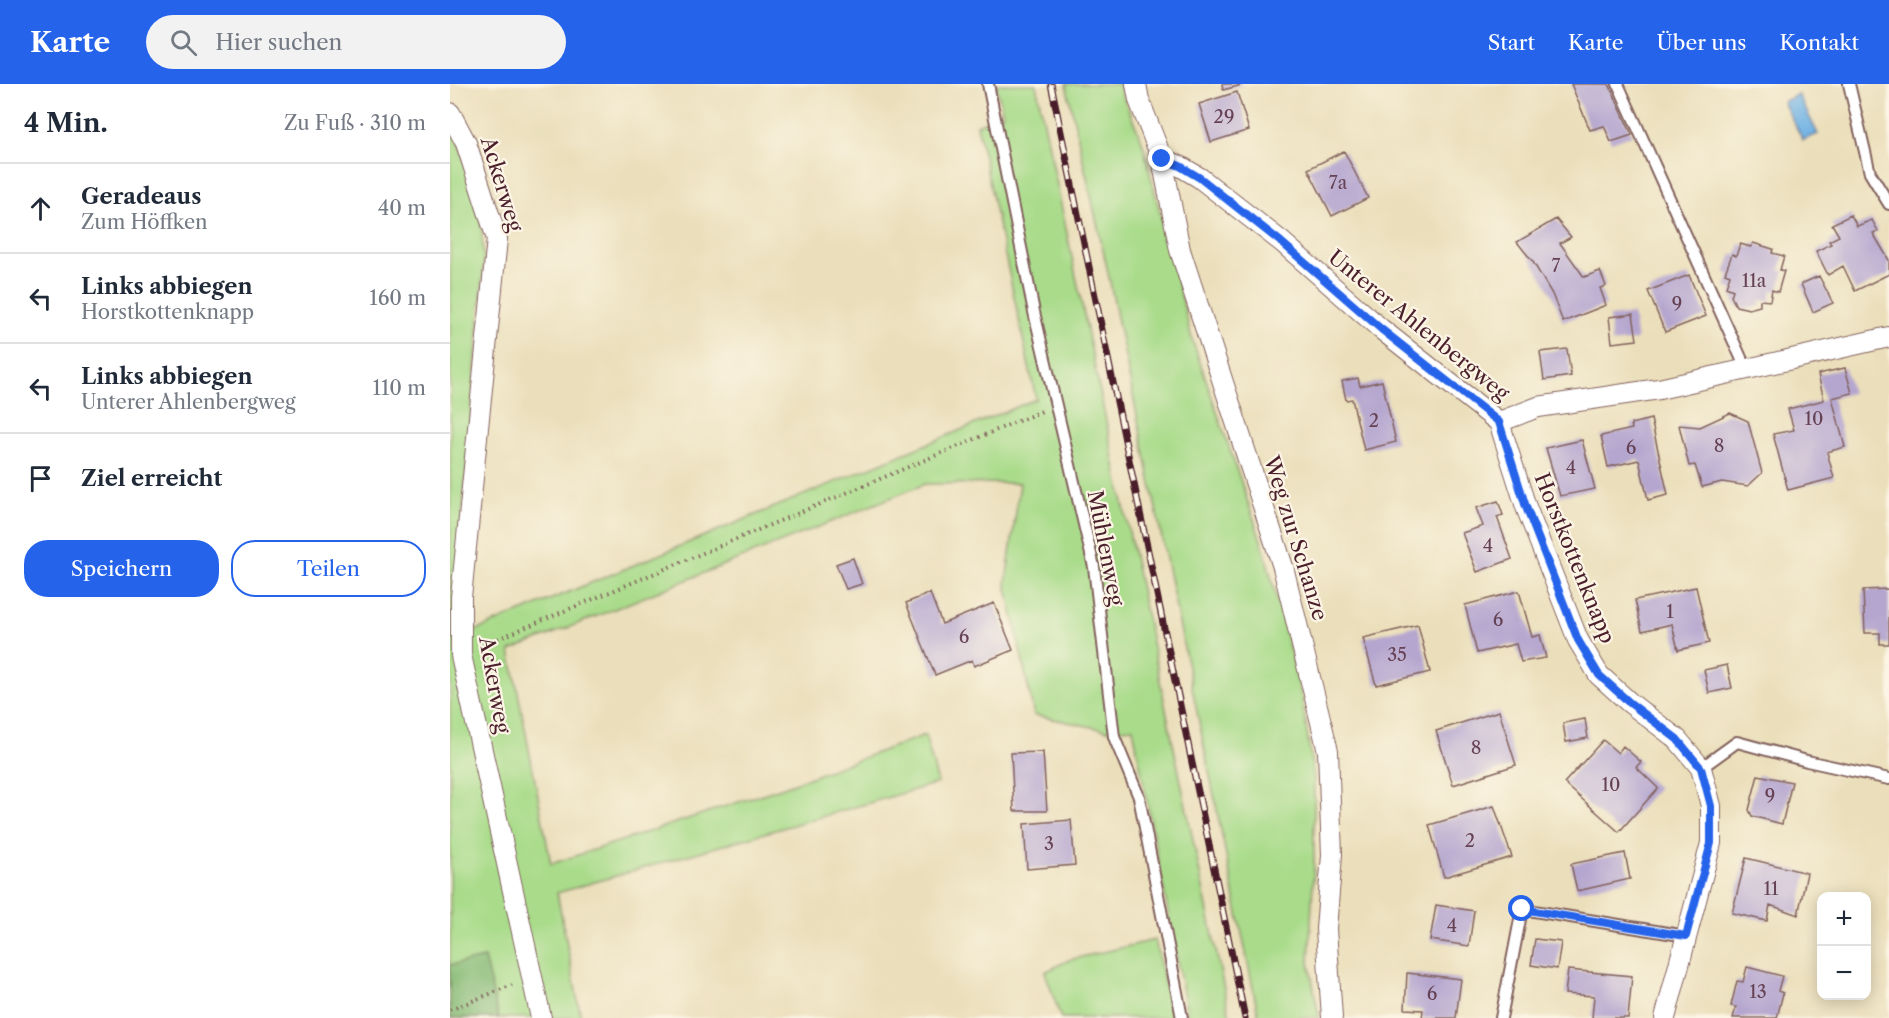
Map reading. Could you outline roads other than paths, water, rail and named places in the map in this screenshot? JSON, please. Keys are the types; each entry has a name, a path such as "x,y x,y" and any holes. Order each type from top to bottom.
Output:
{"street":[{"name":"Weg zur Schanze","path":"1136,84 1139,100 1162,159 1180,250 1283,567 1328,751 1332,855 1326,929 1332,1018"},
{"name":"Ackerweg","path":"450,113 466,143 497,238 461,597 461,655 541,1018"},
{"name":"Unterer Ahlenbergweg","path":"1162,159 1200,178 1281,242 1381,329 1499,422 1538,407 1659,389 1747,371 1889,337"},
{"name":"Horstkottenknapp","path":"1499,422 1530,518 1578,640 1593,666 1599,675 1630,703 1677,739 1701,768 1711,806 1711,843 1665,1018"}],"lane":[{"name":"Mühlenweg","path":"988,84 1055,406 1094,567 1114,737 1138,797 1182,1018"},
{"path":"1618,84 1747,371"},
{"path":"1849,84 1870,173 1889,204"},
{"path":"1701,768 1737,742 1807,761 1889,778"},
{"path":"1501,1018 1522,909 1686,936"}],"water":[{"path":"1798,94 1818,134 1803,140 1783,102"}],"railway":[{"path":"1051,84 1245,1018"}]}
